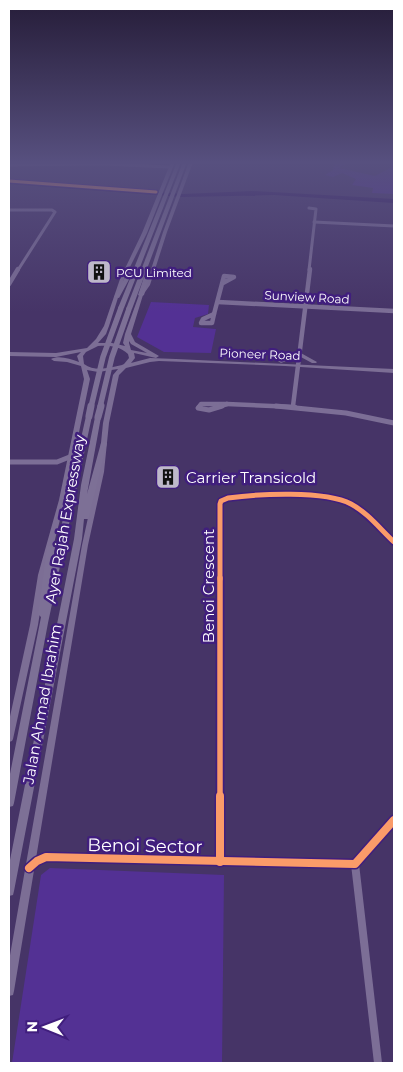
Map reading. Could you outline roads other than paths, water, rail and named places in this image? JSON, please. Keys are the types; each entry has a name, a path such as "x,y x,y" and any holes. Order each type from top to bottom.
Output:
{"highway":[{"name":"Ayer Rajah Expressway","path":"9,804 44,623 103,357 157,212"},
{"name":"Ayer Rajah Expressway","path":"9,891 78,539 85,485 98,416 112,358 166,212"},
{"path":"118,297 140,257"},
{"path":"141,295 147,272 145,269"},
{"path":"78,539 104,444"},
{"path":"44,623 42,610 51,547"}],"main road":[{"path":"83,365 80,356 102,337 118,297 120,284 147,228 152,212"},
{"path":"129,350 126,343 128,334 141,295 148,285 172,212"},
{"path":"128,334 137,346 165,357"},
{"name":"Pioneer Road","path":"9,356 56,354 111,345 142,355 281,361 394,371"},
{"name":"Jalan Ahmad Ibrahim","path":"9,991 85,545 101,472 116,374 132,358 129,350"},
{"path":"281,361 299,354 314,362"},
{"name":"Pioneer Road","path":"9,356 63,359 102,371 153,360 314,362 394,367"},
{"name":"Jalan Ahmad Ibrahim","path":"9,739 34,626 42,575 51,547 72,456 87,379 83,365"}],"street":[{"path":"9,284 54,212"},
{"path":"293,406 315,217"},
{"path":"314,222 394,226"},
{"path":"215,314 223,283"},
{"name":"Sunview Road","path":"218,302 394,311"},
{"path":"228,404 208,410 198,408 201,404 228,404 293,406 332,410 394,423"},
{"path":"50,463 72,456"},
{"path":"9,462 50,463 61,465 69,470"},
{"name":"Benoi Crescent","path":"220,862 220,504 228,498 254,496 325,497 339,499 357,507 394,542"},
{"path":"378,1063 355,864 394,820"},
{"path":"33,846 38,853 46,858"},
{"path":"29,868 37,861 46,858"},
{"name":"Benoi Sector","path":"46,858 355,864"}],"place":[{"name":"PCU Limited","path":"99,272"},
{"name":"Carrier Transicold","path":"168,477"}]}
